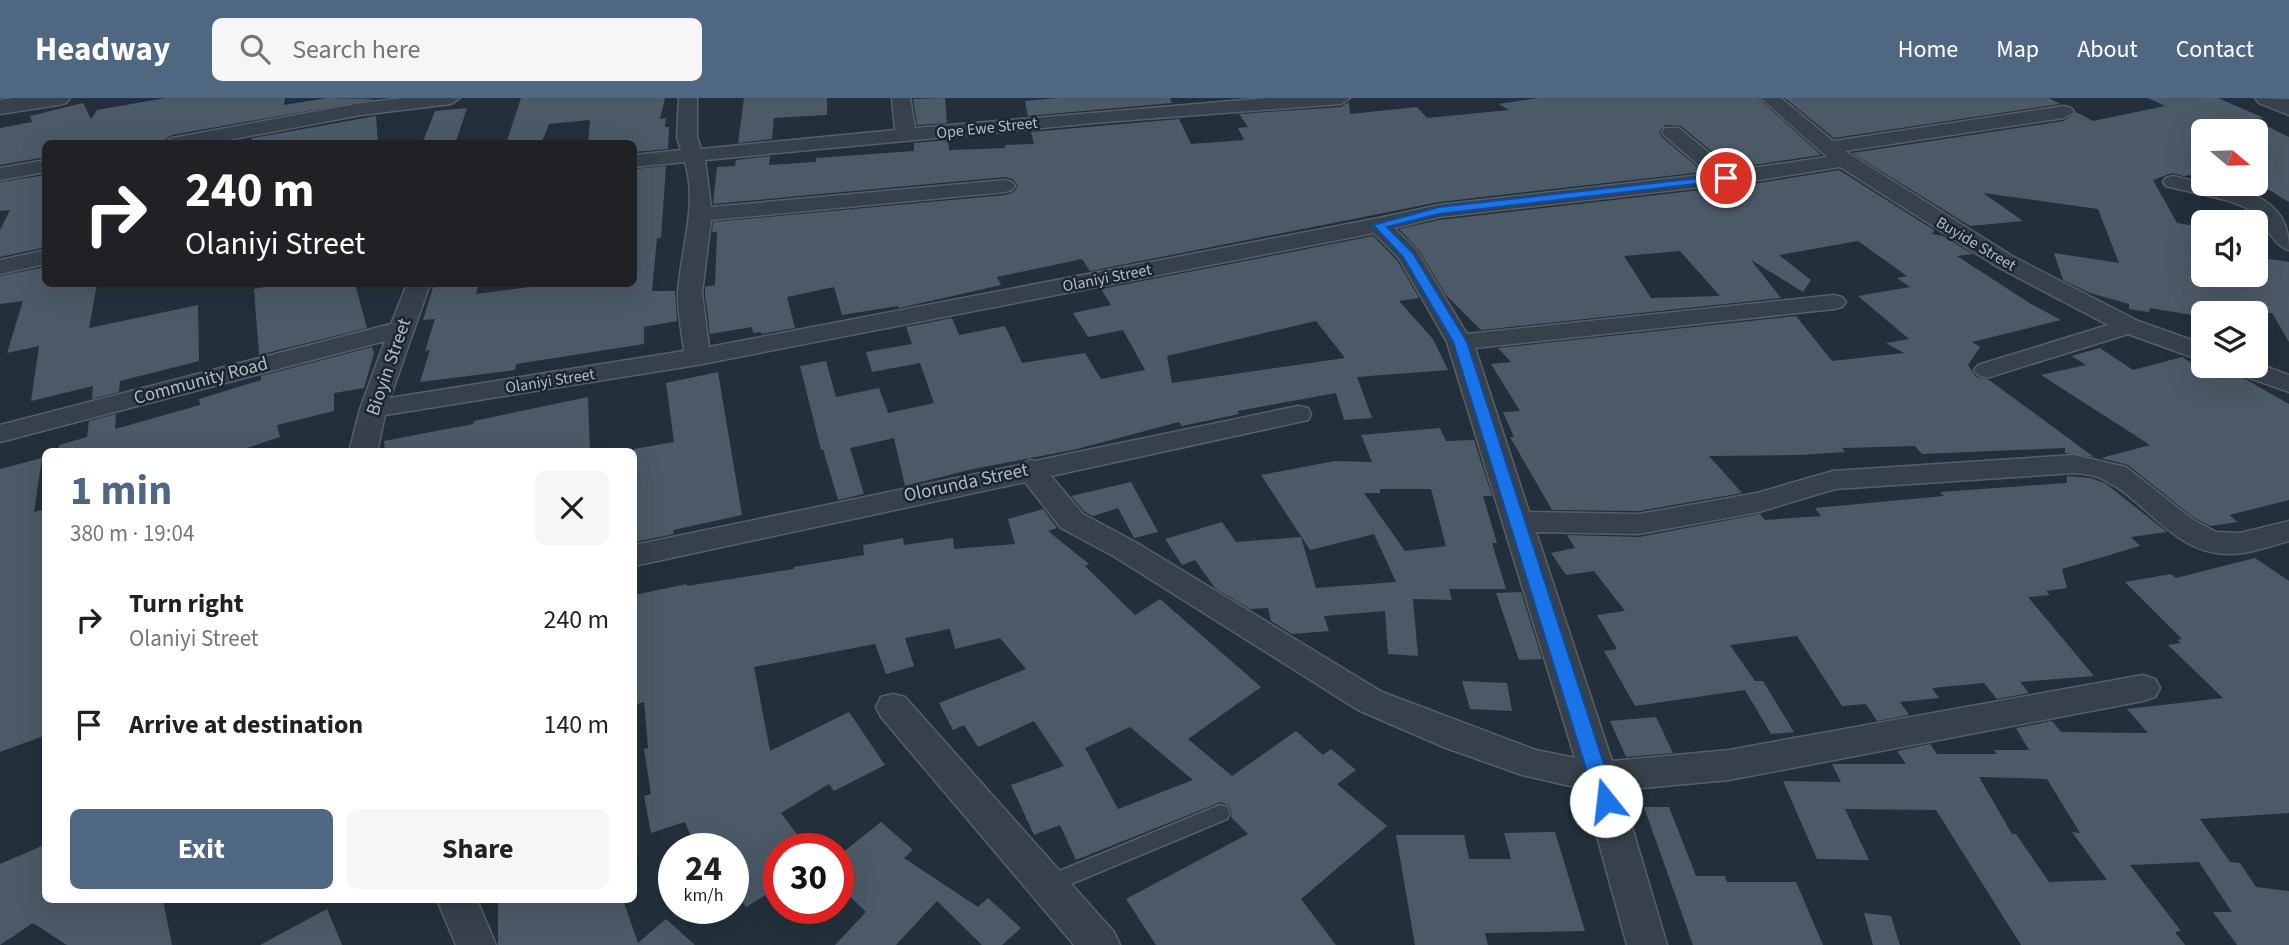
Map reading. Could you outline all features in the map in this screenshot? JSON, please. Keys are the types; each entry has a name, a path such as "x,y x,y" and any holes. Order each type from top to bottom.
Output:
{"street":[{"path":"0,107 58,98"},
{"path":"194,140 361,110 451,98"},
{"path":"688,98 687,137 698,171 701,214 690,293 697,357"},
{"path":"901,98 906,136"},
{"name":"Ope Ewe Street","path":"637,161 694,153 906,136 1205,104 1341,98"},
{"name":"Buyide Street","path":"1770,98 1836,154 2004,261 2129,326 2191,349"},
{"path":"2267,98 2289,108"},
{"name":"Olaniyi Street","path":"373,410 697,357 1379,225 1439,211 1726,178 1836,154 2064,111"},
{"path":"1672,132 1726,178"},
{"path":"0,174 42,167"},
{"path":"2173,182 2248,201 2260,207 2289,243"},
{"path":"701,214 1005,186"},
{"path":"1379,225 1408,255 1460,342 1599,777 1647,945"},
{"path":"0,267 42,258"},
{"name":"Bioyin Street","path":"364,448 373,410 417,287"},
{"path":"1460,342 1834,302"},
{"path":"1987,370 2129,326"},
{"name":"Community Road","path":"0,434 402,328"},
{"path":"2268,376 2289,384"},
{"name":"Olorunda Street","path":"637,555 1030,469 1298,414"},
{"path":"1518,522 1639,524 1759,502 1833,480 2074,464 2106,470 2121,477 2189,533 2204,540 2228,544 2289,531"},
{"path":"1030,469 1072,521 1137,557 1370,701 1459,738 1535,765 1599,777 1729,765 2143,688"},
{"path":"893,706 1100,945"},
{"path":"458,903 476,945"}],"lane":[{"path":"1047,885 1220,813"}],"building":[{"path":"166,98 285,98 284,105 327,98 375,99 172,135 164,140 42,140 42,158 0,165 0,128 32,122 30,116 83,103 91,119 97,110"},
{"path":"521,98 665,98 660,119 666,118 665,127 669,127 668,149 637,152 637,140 588,140 590,120 549,124 543,140 507,140"},
{"path":"744,98 827,98 827,115 774,118 772,139 738,143"},
{"path":"945,98 947,123 917,125 913,99"},
{"path":"1058,98 1170,98 1172,103 1028,116 1025,101"},
{"path":"1538,98 1758,98 1821,155 1732,168 1681,126 1665,125 1659,132 1663,138 1703,172 1439,202 1090,271 1082,259 997,277 1001,285 899,308 898,306 842,315 834,287 787,297 795,328 761,334 753,333 752,327 710,334 705,287 715,285 717,232 712,232 713,222 1005,195 1014,192 1018,186 1013,179 1005,177 713,204 717,167 735,166 736,160 770,156 769,165 816,162 816,158 914,151 914,143 948,140 949,150 1005,148 1005,145 1034,144 1031,132 1179,119 1191,144 1244,140 1238,128 1248,127 1239,114 1341,107 1349,102 1350,114 1417,107 1427,118 1509,110 1499,104"},
{"path":"1785,98 2049,98 2060,104 1834,138"},
{"path":"2148,98 2218,98 2264,118 2191,119 2191,175 2172,173 2153,180 2177,223 2191,225 2191,287 2268,287 2268,259 2289,262 2289,342 2272,313 2268,313 2268,301 2191,301 2191,315 2150,308 2149,312 2129,309 2129,304 2090,293 2063,280 2054,253 2119,263 2098,209 1983,193 2023,221 1970,226 1852,153 2064,121 2076,112 2093,121 2165,106"},
{"path":"467,108 456,140 424,140 435,111"},
{"path":"376,116 378,140 252,138"},
{"path":"2268,126 2289,137 2289,202 2268,189"},
{"path":"666,166 661,238 657,238 652,291 675,291 677,321 644,327 644,344 516,364 515,370 420,382 430,350 425,351 435,319 423,320 433,287 478,287 476,294 529,287 637,287 637,169"},
{"path":"1839,170 1934,230 1932,234 1943,236 1973,254 1957,256 2061,320 1972,342 1980,347 1968,365 1976,377 1989,380 2094,457 2065,453 2065,448 1922,454 1915,446 1842,448 1845,452 1800,455 1709,456 1742,493 1639,511 1552,510 1510,437 1514,437 1503,412 1520,411 1491,364 1511,362 1498,348 1796,316 1832,361 1904,353 1886,343 1909,339 1858,296 1910,287 1897,278 1907,276 1858,241 1779,255 1811,280 1803,292 1751,260 1781,298 1481,330 1446,295 1418,249 1399,229 1439,220 1753,184","holes":["1680,251 1720,296 1651,298 1624,256"]},
{"path":"42,176 42,248 0,257 0,230 10,210 0,211 0,182"},
{"path":"1373,236 1397,260 1419,298 1399,301 1433,339 1448,370 1357,377 1372,418 1344,420 1336,393 1237,411 1239,414 1182,426 1179,422 1073,450 973,469 905,486 894,438 850,448 864,494 838,500 823,449 821,450 800,366 826,361 836,397 879,388 888,413 934,403 920,363 872,372 866,352 912,344 906,327 952,318 959,335 1005,326 1022,363 1085,353 1101,379 1145,370 1123,330 1088,337 1073,313 1111,305 1101,289","holes":["1316,321 1345,358 1172,383 1167,356"]},
{"path":"42,268 42,287 96,287 89,328 198,305 199,361 120,381 119,392 92,399 93,386 31,401 39,346 7,353 23,301 0,304 0,276"},
{"path":"356,287 367,328 259,355 254,289"},
{"path":"372,347 374,353 364,388 334,393 334,411 277,425 280,437 247,448 59,448 59,445 87,437 89,421 116,414 115,429 200,405 199,399 261,380 261,376"},
{"path":"2100,348 2133,370 2182,357 2191,363 2191,378 2242,378 2289,404 2289,500 2229,515 2238,522 2210,526 2193,517 2128,465 2101,458 2150,445 2041,375 2086,365 2071,356"},
{"path":"718,372 742,515 673,530 674,534 637,541 637,448 674,442 666,383"},
{"path":"588,397 590,448 385,448 384,441 473,424 474,421"},
{"path":"1440,428 1446,441 1474,440 1492,496 1483,496 1497,543 1492,543 1506,589 1449,589 1452,600 1413,599 1418,656 1388,654 1385,611 1324,616 1329,631 1292,634 1271,621 1268,608 1250,609 1215,588 1195,560 1182,565 1165,539 1222,522 1236,542 1301,537 1316,588 1396,582 1374,534 1310,550 1261,475 1335,461 1372,462 1361,435","holes":["1380,489 1431,489 1446,546 1405,551 1364,493 1380,493"]},
{"path":"42,458 34,512 42,510 42,736 0,752 0,469"},
{"path":"2067,476 2090,478 2105,483 2167,532 2131,537 2140,546 2062,569 2067,588 2046,591 2050,595 2028,597 2094,676 2020,682 2029,693 1997,699 1984,683 1932,688 1939,698 1900,702 1909,715 1877,721 1866,704 1842,706 1797,636 1730,645 1755,681 1763,681 1794,732 1771,734 1745,690 1635,706 1604,651 1617,649 1597,615 1625,611 1594,571 1566,575 1551,553 1575,548 1567,535 1639,537 1760,514 1765,520 1821,516 1815,508 1944,496 1940,492 2067,483"},
{"path":"1131,482 1158,532 1134,538 1118,508 1093,516 1085,512 1071,496"},
{"path":"1043,509 1057,528 1048,531 1089,564 1085,566 1135,615 1160,599 1261,687 1188,739 1232,776 1296,731 1323,755 1331,749 1356,770 1337,784 1387,826 1301,899 1336,945 1156,945 1126,899 1248,834 1231,817 1229,806 1221,802 1076,860 1060,825 1034,835 1011,785 1064,766 1034,721 978,747 964,725 953,730 939,703 1026,669 1000,638 955,649 950,629 905,638 914,666 886,674 875,644 754,667 770,751 849,712 885,765 834,791 829,784 781,813 796,833 763,833 763,897 749,905 749,833 689,833 685,822 651,833 644,796 651,794 644,749 648,748 644,702 637,704 637,594 864,555 863,545 903,538 904,545 953,538 954,549 1015,544 1008,519","holes":["1130,727 1193,780 1118,809 1085,748"]},
{"path":"2255,558 2289,581 2289,813 2200,819 2230,862 2240,863 2256,887 2289,891 2289,945 2237,945 2213,912 2232,912 2199,862 2130,865 2181,931 2175,932 2185,945 2021,945 1936,810 1845,809 1869,860 1817,859 1783,781 1841,782 1832,764 1906,764 1897,751 1930,744 1937,754 1997,754 1994,750 2029,750 2016,728 2052,721 2061,732 2148,733 2127,709 2223,698 2168,645 2181,643 2177,640 2182,639 2125,582 2171,574 2176,578","holes":["1979,777 2047,779 2080,833 2072,832 2107,880 2049,882 2016,834 2012,834"]},
{"path":"1521,592 1542,659 1519,660 1496,593"},
{"path":"1462,681 1507,683 1512,711 1470,709"},
{"path":"1656,717 1673,753 1626,757 1610,721"},
{"path":"1644,807 1669,807 1696,876 1725,876 1727,882 1796,882 1823,945 1693,945"},
{"path":"881,822 913,850 904,858 978,907 988,898 1021,928 1002,945 982,945 937,901 896,945 835,945 866,912 854,900 854,843"},
{"path":"1555,832 1585,931 1485,933 1488,945 1415,945 1396,835 1464,835 1469,859 1511,859 1504,833"},
{"path":"42,846 42,903 164,903 172,945 67,945 33,923 0,945 0,864"},
{"path":"498,903 624,903 638,943 660,924 672,924 695,945 498,945"},
{"path":"327,909 342,945 260,945"},
{"path":"1864,913 1891,916 1900,945 1873,945"}],"route":[{"path":"1606,801 1460,342 1408,255 1379,225 1439,211 1726,178"}]}
